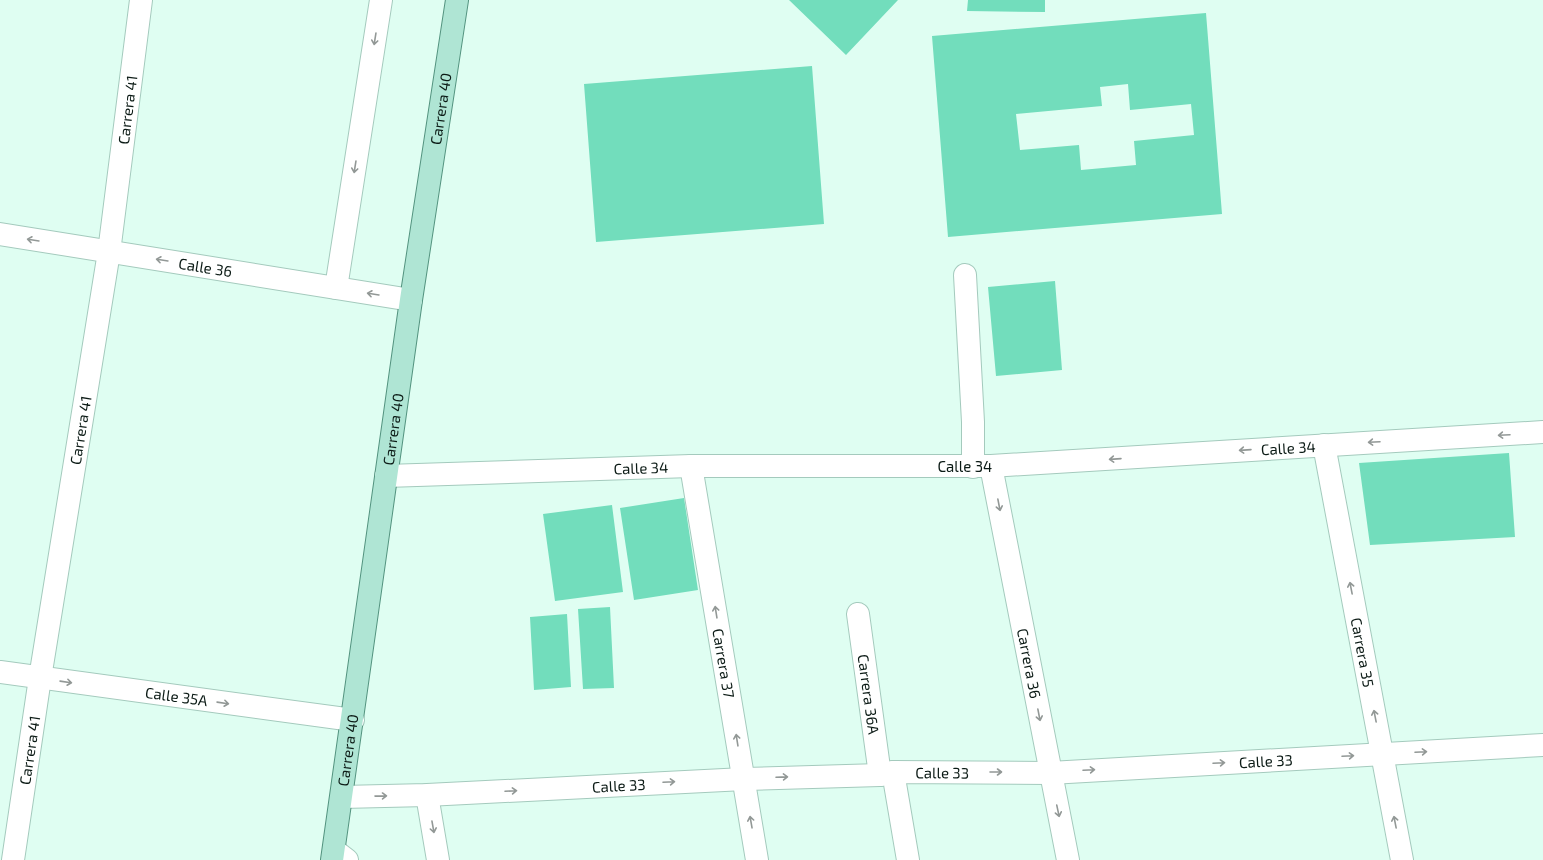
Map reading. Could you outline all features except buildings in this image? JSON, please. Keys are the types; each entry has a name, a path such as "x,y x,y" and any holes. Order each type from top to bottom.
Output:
{"main road":[{"name":"Carrera 40","path":"338,857 342,797 386,476 457,0"}],"street":[{"name":"Carrera 41","path":"13,860 40,678 109,252 141,0"},
{"path":"336,288 381,0"},
{"name":"Calle 36","path":"0,234 412,300"},
{"name":"Carrera 36","path":"965,275 973,422 1068,860"},
{"name":"Calle 34","path":"386,476 691,466 982,466 1543,432"},
{"name":"Carrera 35","path":"1324,445 1402,860"},
{"name":"Carrera 37","path":"691,466 757,860"},
{"name":"Carrera 36A","path":"858,614 887,773 908,860"},
{"name":"Calle 35A","path":"0,672 353,720"},
{"name":"Calle 33","path":"342,797 427,795 887,773 1050,773 1543,744"},
{"path":"427,795 438,860"}]}
